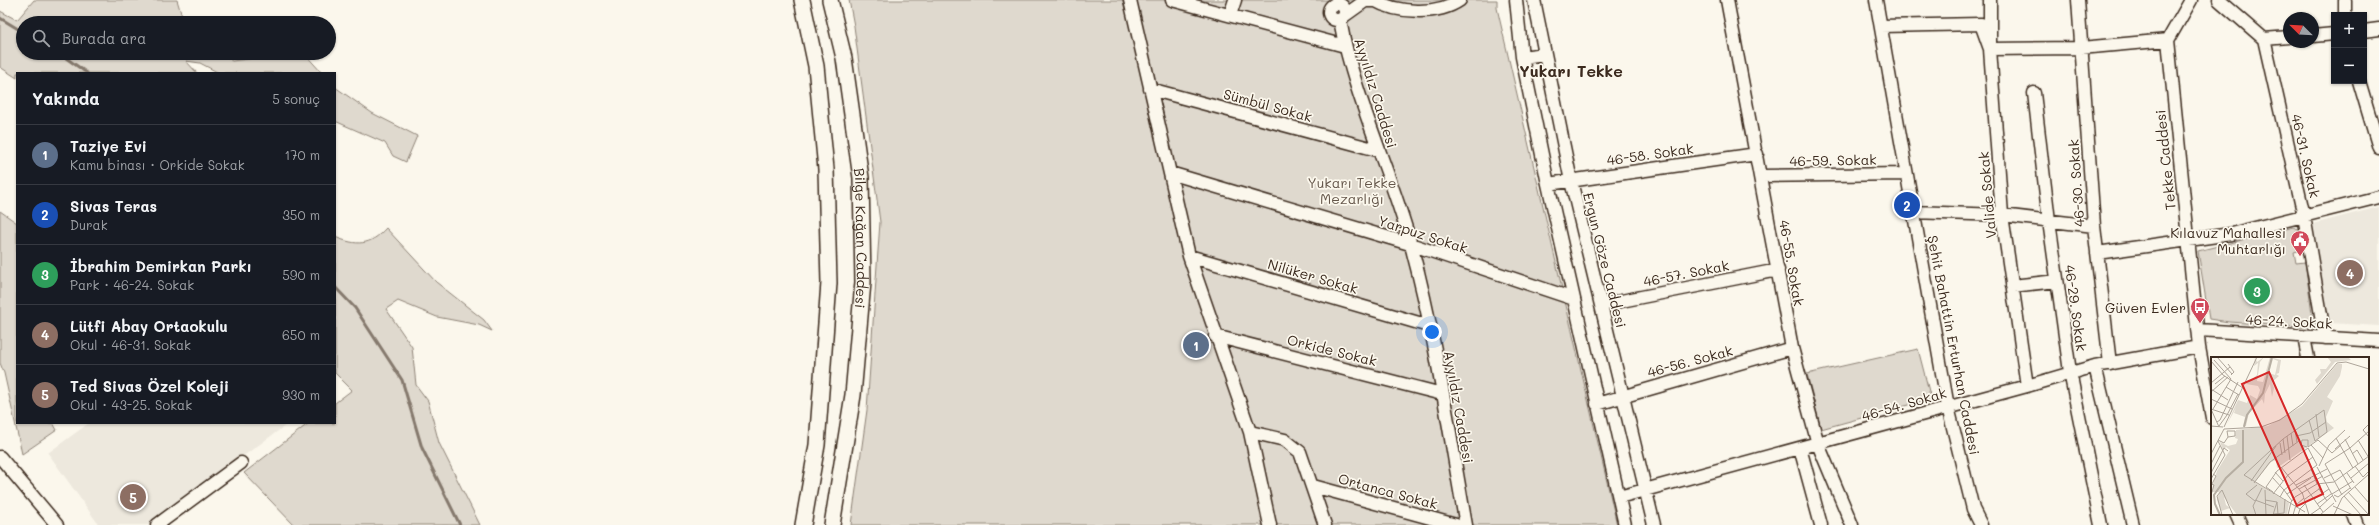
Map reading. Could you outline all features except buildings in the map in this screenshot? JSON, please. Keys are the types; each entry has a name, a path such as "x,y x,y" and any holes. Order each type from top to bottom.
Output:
{"main road":[{"path":"802,0 818,82 826,169 829,283 817,445 803,525"},
{"name":"Bilge Kağan Caddesi","path":"830,0 844,58 861,178 863,282 853,395 832,525"}],"street":[{"path":"1130,0 1189,256 1215,336 1250,432 1270,525"},
{"path":"1172,0 1344,46"},
{"path":"1230,16 1234,0"},
{"path":"1341,8 1374,0 1405,11 1420,11 1438,8 1460,0"},
{"path":"1516,0 1522,57 1548,184 1625,525"},
{"name":"Ergun Göze Caddesi","path":"1534,0 1571,181 1647,490 1654,525"},
{"name":"46-55. Sokak","path":"1727,0 1757,154 1792,348 1818,444 1852,525"},
{"name":"Şehit Bahattin Erturhan Caddesi","path":"1876,0 1905,174 1948,407 1973,509 1981,525"},
{"name":"Şehit Bahattin Erturhan Caddesi","path":"1881,26 1882,0"},
{"name":"Valide Sokak","path":"1990,0 1990,49 2002,215 2027,386"},
{"name":"46-30. Sokak","path":"2078,0 2094,226 2110,364"},
{"path":"1881,26 1980,24 1990,49 2081,48 2168,40 2191,0"},
{"path":"2219,0 2264,39 2283,37"},
{"path":"2345,0 2345,12"},
{"name":"Ayyıldız Caddesi","path":"1341,8 1344,46 1377,150 1410,244 1429,326 1466,525"},
{"path":"2367,31 2379,29"},
{"path":"1520,35 1540,31"},
{"path":"2319,35 2331,34"},
{"name":"46-31. Sokak","path":"2264,39 2304,216 2325,338"},
{"name":"Tekke Caddesi","path":"2168,40 2199,348 2211,413"},
{"path":"1522,57 1545,54"},
{"path":"2360,84 2379,148"},
{"name":"Sümbül Sokak","path":"1150,89 1377,150"},
{"name":"46-29. Sokak","path":"2034,93 2049,222 2070,372 2101,525"},
{"name":"46-58. Sokak","path":"1548,184 1757,154"},
{"name":"Yarpuz Sokak","path":"1170,173 1410,244 1574,299"},
{"name":"46-59. Sokak","path":"1761,176 1905,174"},
{"path":"2097,253 2188,241 2279,224 2304,216 2379,197"},
{"path":"1912,212 2002,215 2049,222 2094,226"},
{"name":"Nilüker Sokak","path":"1189,256 1429,326"},
{"name":"46-57. Sokak","path":"1601,305 1778,270"},
{"path":"2012,286 2057,281"},
{"name":"46-24. Sokak","path":"2198,330 2379,341"},
{"name":"Orkide Sokak","path":"1215,336 1442,394"},
{"path":"2304,337 2308,357"},
{"name":"46-56. Sokak","path":"1597,404 1623,395 1792,348"},
{"name":"46-54. Sokak","path":"1618,497 1818,444 2027,386 2070,372 2095,366 2199,348"},
{"name":"46-29. Sokak","path":"2095,366 2133,525"},
{"path":"1250,432 1269,434 1294,445 1300,452 1313,486 1325,525"},
{"path":"1800,448 1822,525"},
{"path":"0,457 57,525"},
{"path":"157,525 241,464"},
{"name":"Ortanca Sokak","path":"1313,486 1456,525"},
{"path":"2236,515 2241,525"},
{"path":"2353,515 2357,525"}],"shaded area":[{"path":"2379,207 2379,326 2329,323 2313,224"},
{"path":"88,424 288,424 148,525 99,525 48,453"}],"green space":[{"path":"34,0 177,0 182,16 20,16"},
{"name":"Yukarı Tekke Mezarlığı","path":"849,0 1497,0 1497,8 1617,525 851,525 867,410 880,222 854,26"},
{"path":"0,11 16,19 16,60 310,60 321,72 217,72 200,63 186,61 196,72 16,72 16,77 0,67"},
{"path":"336,88 372,113 417,136 406,162 393,156 385,143 336,121"},
{"path":"0,211 16,222 16,424 54,424 57,430 22,454 4,373 0,363"},
{"path":"2294,227 2300,230 2302,250 2294,252 2296,263 2305,262 2314,328 2229,322 2209,319 2198,251"},
{"path":"386,228 436,282 484,320 492,331 479,325 437,317 398,301 386,309 412,347 416,385 428,401 439,443 480,525 294,525 244,473 308,424 336,424 336,402 352,390 336,374 336,237 350,242 363,243 380,234"},
{"path":"1918,349 1931,399 1821,429 1807,374"}],"waterway":[{"path":"0,18 16,28"},
{"path":"69,60 86,72"},
{"path":"336,288 355,308 402,380 422,448 460,525"}],"place":[{"name":"Sivas Teras","path":"1907,205"},
{"name":"Kılavuz Mahallesi Muhtarlığı","path":"2300,257"},
{"name":"Lütfi Abay Ortaokulu","path":"2350,273"},
{"name":"İbrahim Demirkan Parkı","path":"2257,291"},
{"name":"Güven Evler","path":"2200,324"},
{"name":"Taziye Evi","path":"1196,345"},
{"name":"Ted Sivas Özel Koleji","path":"133,497"}],"district":[{"name":"Yukarı Tekke","path":"1571,70"}]}
